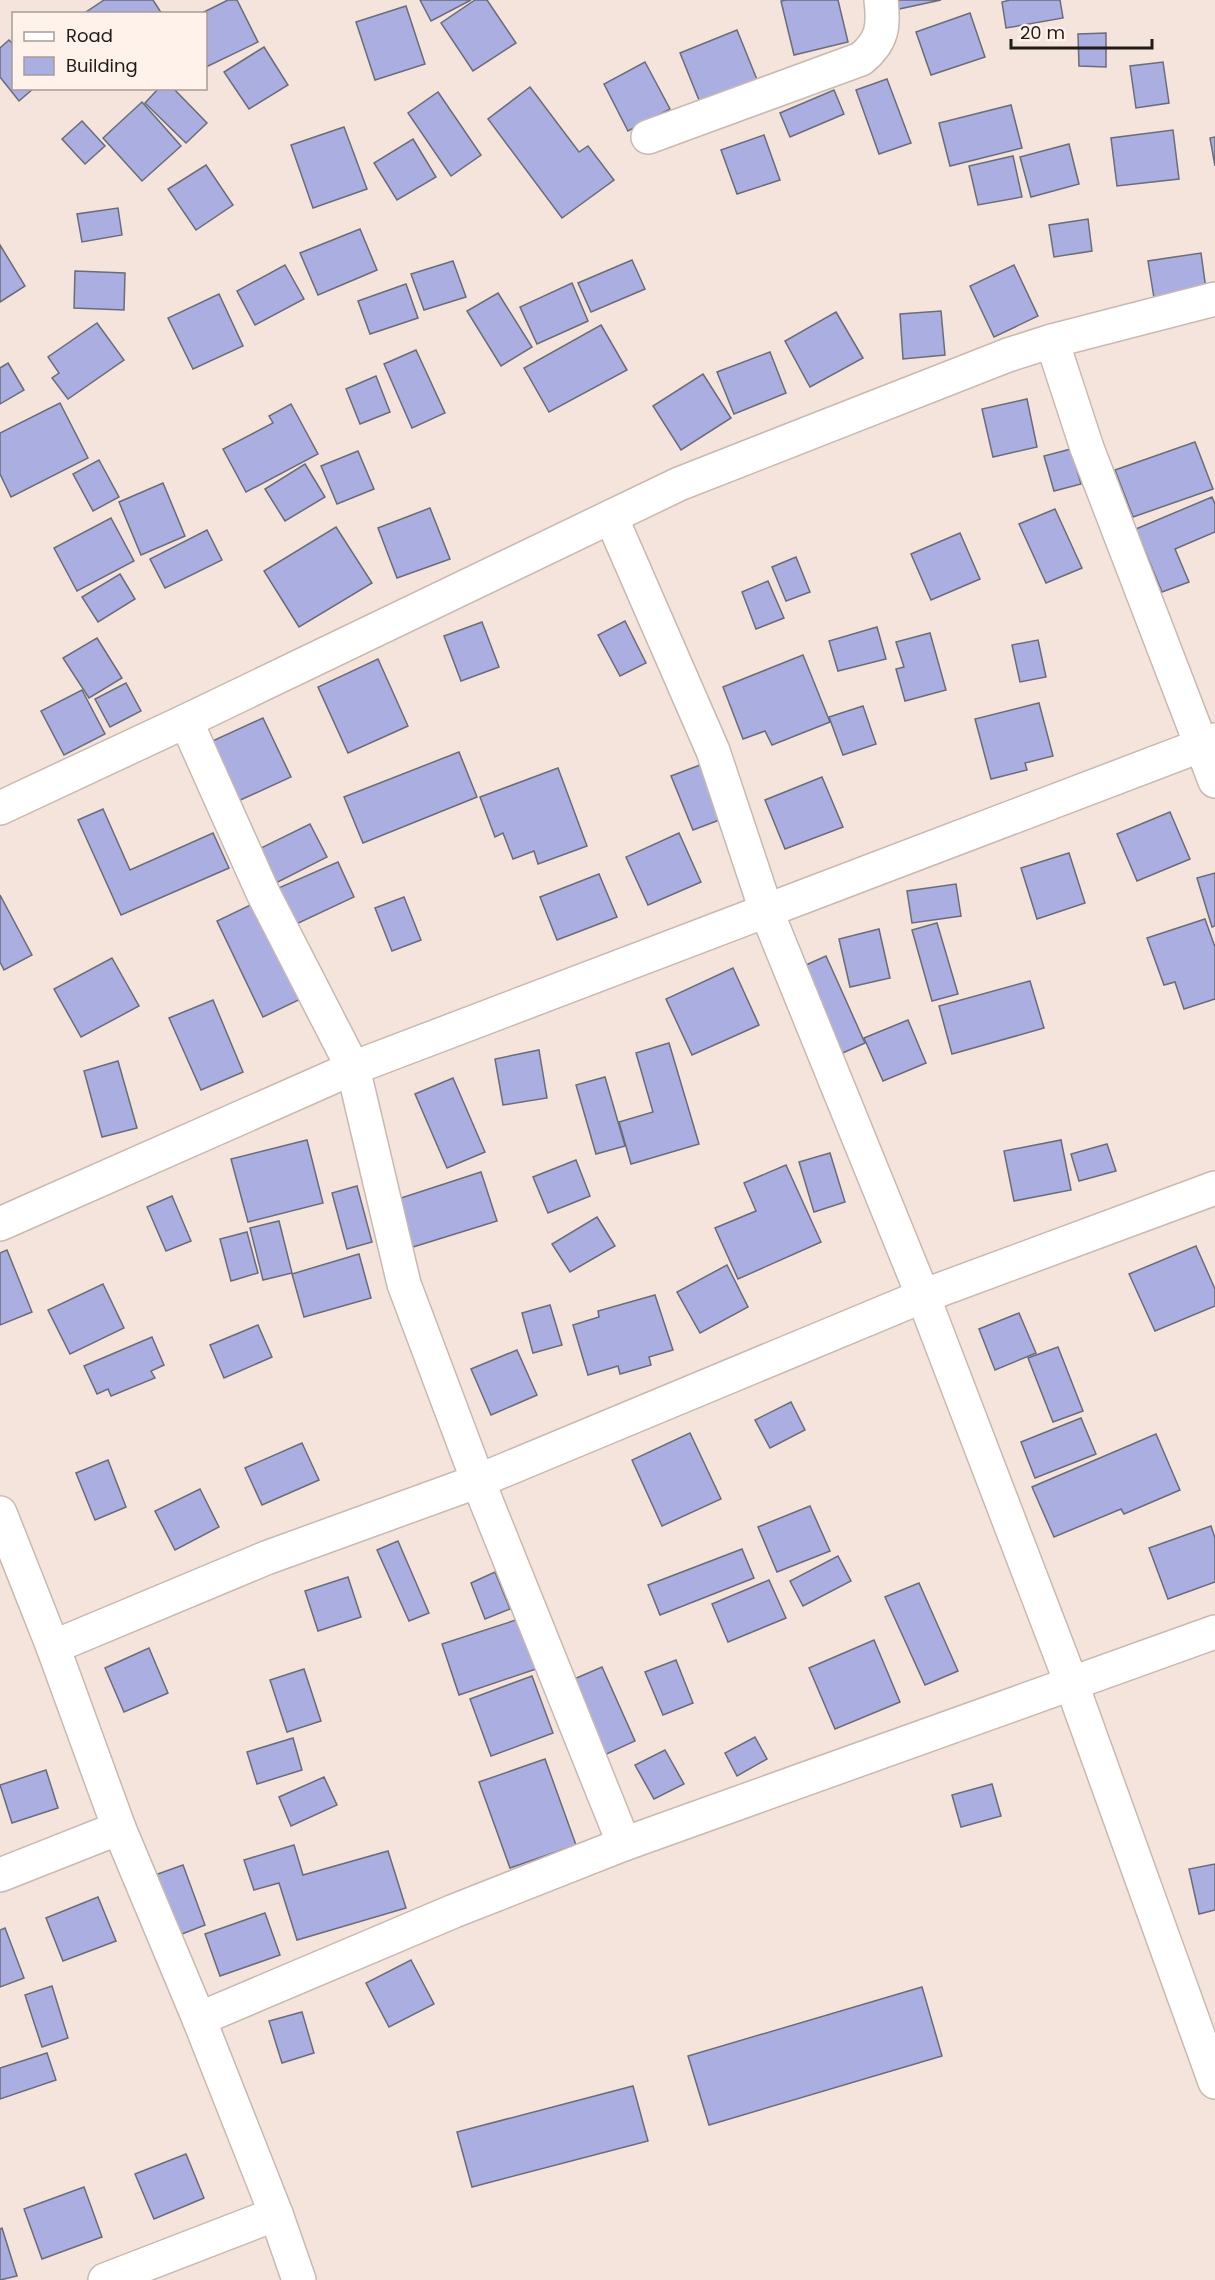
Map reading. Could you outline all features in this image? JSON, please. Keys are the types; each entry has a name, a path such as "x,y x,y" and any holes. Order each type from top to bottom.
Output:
{"street":[{"path":"648,137 861,59 874,49 884,24 881,0"},
{"path":"0,808 679,484 936,383 1052,341 1215,299"},
{"path":"1052,341 1087,448 1209,743 1215,781"},
{"path":"611,517 713,751 766,910 923,1296 1072,1685 1215,2082"},
{"path":"186,721 263,893 353,1068 404,1284 478,1481 624,1844"},
{"path":"0,1224 353,1068 1209,743"},
{"path":"53,1647 266,1558 478,1481 923,1296 1215,1188"},
{"path":"0,1513 53,1647 119,1828 199,2019 276,2214 299,2280"},
{"path":"199,2019 454,1911 624,1844 1215,1632"},
{"path":"0,1875 119,1828"},
{"path":"105,2280 276,2214"}],"building":[{"path":"104,0 153,0 161,12 86,12"},
{"path":"228,0 237,0 258,42 207,67 207,12 204,12"},
{"path":"420,0 471,0 431,21"},
{"path":"475,0 487,0 516,43 473,71 441,23"},
{"path":"838,0 848,42 794,55 781,1"},
{"path":"897,0 941,0 899,9"},
{"path":"1060,0 1063,18 1006,28 1002,2"},
{"path":"406,6 425,64 375,80 356,22"},
{"path":"970,13 985,57 931,75 916,32"},
{"path":"737,30 758,82 701,105 680,53"},
{"path":"1106,33 1106,67 1079,66 1078,34"},
{"path":"9,40 12,43 12,90 32,90 19,101 0,77 0,48"},
{"path":"264,47 288,85 249,109 224,72"},
{"path":"645,62 670,109 628,131 604,84"},
{"path":"1163,62 1169,103 1136,108 1130,66"},
{"path":"887,79 911,143 879,154 856,90"},
{"path":"530,87 579,152 588,146 614,180 562,218 488,119"},
{"path":"157,90 175,90 207,123 186,143 145,103"},
{"path":"834,90 844,114 790,137 780,113"},
{"path":"438,92 481,155 451,176 408,113"},
{"path":"142,102 181,146 142,181 103,138"},
{"path":"1011,105 1022,148 950,166 939,123"},
{"path":"82,121 105,146 85,164 62,139"},
{"path":"344,127 367,189 313,208 291,145"},
{"path":"1173,130 1179,179 1117,186 1111,138"},
{"path":"764,135 780,180 737,194 721,150"},
{"path":"1215,137 1215,166 1210,138"},
{"path":"413,139 436,177 397,200 374,163"},
{"path":"1069,144 1079,184 1031,197 1020,157"},
{"path":"1013,156 1022,197 978,205 969,166"},
{"path":"206,165 233,205 196,230 168,189"},
{"path":"118,208 122,235 82,242 77,214"},
{"path":"1088,219 1092,251 1054,257 1049,225"},
{"path":"360,229 377,270 318,295 300,253"},
{"path":"0,245 25,286 0,302"},
{"path":"1201,253 1207,297 1155,304 1148,261"},
{"path":"632,260 645,289 591,312 578,283"},
{"path":"453,261 466,297 424,310 411,274"},
{"path":"285,265 304,299 255,325 237,291"},
{"path":"1014,265 1038,316 994,337 970,286"},
{"path":"75,271 125,273 124,310 74,308"},
{"path":"572,283 588,321 537,344 520,307"},
{"path":"406,284 418,318 370,334 358,301"},
{"path":"498,293 532,347 501,366 467,311"},
{"path":"219,294 243,346 193,369 168,318"},
{"path":"941,311 945,355 903,359 900,314"},
{"path":"836,312 863,358 810,387 785,341"},
{"path":"97,323 124,360 68,399 52,378 59,373 48,357"},
{"path":"601,325 627,370 549,412 524,368"},
{"path":"416,350 445,413 412,428 384,364"},
{"path":"770,352 786,393 734,414 717,372"},
{"path":"8,363 24,390 0,404 0,368"},
{"path":"703,374 731,418 681,450 653,406"},
{"path":"376,376 390,412 360,424 346,389"},
{"path":"1027,399 1037,447 993,457 982,409"},
{"path":"60,403 88,458 11,497 0,474 0,433"},
{"path":"291,404 318,454 246,492 223,449 273,423 269,416"},
{"path":"1195,442 1213,489 1133,517 1115,470"},
{"path":"1071,449 1081,484 1054,491 1044,456"},
{"path":"358,451 374,489 337,504 321,466"},
{"path":"99,460 119,497 93,511 73,474"},
{"path":"305,464 325,497 285,521 265,489"},
{"path":"163,483 185,536 141,555 119,502"},
{"path":"1212,497 1215,504 1215,532 1175,549 1189,582 1162,592 1136,529"},
{"path":"430,508 450,559 397,578 378,528"},
{"path":"1055,509 1082,568 1046,583 1019,524"},
{"path":"111,518 134,561 77,591 54,548"},
{"path":"336,527 372,583 299,627 264,571"},
{"path":"207,530 222,560 165,588 150,559"},
{"path":"960,533 980,579 931,600 911,554"},
{"path":"796,557 810,592 786,601 772,567"},
{"path":"120,574 135,599 98,622 82,597"},
{"path":"768,581 784,618 756,629 742,592"},
{"path":"625,621 646,663 620,676 598,635"},
{"path":"482,622 499,667 461,681 444,636"},
{"path":"877,627 886,659 838,671 829,641"},
{"path":"930,633 946,690 905,701 896,669 904,667 896,642"},
{"path":"97,638 122,678 89,698 63,658"},
{"path":"1038,640 1046,677 1020,682 1012,645"},
{"path":"803,655 830,722 772,745 765,731 743,739 723,687"},
{"path":"378,659 408,726 348,753 318,687"},
{"path":"126,683 141,711 110,727 95,699"},
{"path":"82,690 105,734 64,755 41,711"},
{"path":"1039,703 1053,756 1025,763 1027,770 991,779 975,719"},
{"path":"863,706 876,744 843,755 829,717"},
{"path":"263,718 291,777 236,802 208,743"},
{"path":"459,752 477,797 363,843 344,797"},
{"path":"700,765 722,819 693,830 671,776"},
{"path":"558,768 587,846 538,864 534,851 513,859 503,833 495,837 480,797"},
{"path":"822,777 843,827 785,849 765,800"},
{"path":"103,809 130,870 213,833 229,868 121,915 78,820"},
{"path":"1170,812 1190,859 1137,881 1117,834"},
{"path":"310,824 327,857 270,886 253,852"},
{"path":"679,833 701,882 648,905 626,857"},
{"path":"1069,853 1085,903 1037,919 1021,868"},
{"path":"338,862 354,897 292,926 274,890"},
{"path":"1215,873 1215,926 1212,927 1197,878"},
{"path":"599,874 617,917 557,940 540,897"},
{"path":"956,884 961,916 912,923 907,891"},
{"path":"0,895 32,955 4,970 0,962"},
{"path":"404,897 421,940 392,951 375,908"},
{"path":"261,900 307,996 263,1017 217,921"},
{"path":"1205,919 1215,947 1215,999 1184,1009 1175,982 1164,985 1147,938"},
{"path":"937,923 958,994 932,1001 912,930"},
{"path":"879,929 890,978 850,987 839,939"},
{"path":"826,956 865,1043 836,1056 797,969"},
{"path":"112,958 139,1006 81,1037 54,989"},
{"path":"733,968 759,1025 692,1055 666,999"},
{"path":"1030,981 1044,1028 952,1054 939,1006"},
{"path":"213,1000 243,1072 201,1090 169,1018"},
{"path":"908,1020 926,1063 883,1081 864,1038"},
{"path":"669,1043 699,1144 631,1164 619,1122 653,1112 636,1053"},
{"path":"539,1050 547,1098 503,1105 495,1059"},
{"path":"118,1061 137,1128 102,1137 84,1071"},
{"path":"605,1077 625,1146 596,1154 576,1085"},
{"path":"453,1078 485,1152 447,1168 415,1094"},
{"path":"307,1140 323,1203 248,1222 231,1159"},
{"path":"1061,1140 1071,1190 1014,1201 1004,1151"},
{"path":"1107,1144 1116,1171 1079,1181 1071,1154"},
{"path":"830,1153 845,1202 814,1212 799,1162"},
{"path":"576,1160 590,1196 548,1213 533,1177"},
{"path":"786,1165 821,1242 738,1279 715,1228 756,1211 744,1183"},
{"path":"481,1172 497,1221 413,1247 398,1199"},
{"path":"357,1186 372,1242 347,1249 332,1193"},
{"path":"172,1196 191,1241 166,1251 147,1207"},
{"path":"597,1217 615,1246 570,1272 552,1244"},
{"path":"279,1221 292,1273 263,1280 250,1228"},
{"path":"247,1232 258,1273 231,1281 220,1239"},
{"path":"1196,1246 1215,1289 1215,1306 1155,1331 1129,1274"},
{"path":"7,1250 32,1312 0,1325 0,1253"},
{"path":"359,1254 371,1298 304,1317 292,1274"},
{"path":"727,1265 748,1307 700,1333 677,1292"},
{"path":"103,1284 124,1328 70,1354 48,1310"},
{"path":"655,1295 673,1350 649,1357 651,1365 620,1374 618,1366 588,1375 573,1325 599,1317 598,1311"},
{"path":"550,1305 562,1345 533,1353 522,1313"},
{"path":"1019,1313 1036,1353 995,1370 979,1329"},
{"path":"258,1325 272,1357 224,1378 210,1345"},
{"path":"152,1337 164,1365 151,1371 155,1378 111,1396 108,1389 97,1394 84,1366"},
{"path":"1058,1347 1083,1411 1053,1422 1028,1358"},
{"path":"517,1350 537,1395 491,1415 471,1369"},
{"path":"791,1402 805,1430 770,1448 755,1420"},
{"path":"1081,1418 1096,1454 1035,1478 1021,1442"},
{"path":"690,1433 721,1499 662,1526 632,1460"},
{"path":"1156,1434 1180,1490 1124,1514 1121,1509 1054,1537 1032,1487"},
{"path":"302,1443 319,1480 262,1505 245,1468"},
{"path":"108,1460 126,1507 95,1520 76,1473"},
{"path":"200,1489 219,1527 175,1550 155,1511"},
{"path":"810,1506 830,1551 777,1572 758,1527"},
{"path":"1211,1526 1215,1538 1215,1582 1168,1599 1149,1548"},
{"path":"398,1541 429,1613 409,1621 377,1550"},
{"path":"742,1549 754,1578 660,1615 648,1585"},
{"path":"838,1556 851,1581 803,1606 790,1581"},
{"path":"495,1572 510,1609 485,1619 471,1583"},
{"path":"348,1577 361,1617 318,1631 305,1591"},
{"path":"769,1580 786,1618 728,1642 712,1604"},
{"path":"919,1583 958,1671 925,1685 885,1597"},
{"path":"519,1619 536,1669 459,1695 442,1644"},
{"path":"874,1640 900,1702 835,1729 809,1668"},
{"path":"149,1648 168,1693 124,1712 105,1668"},
{"path":"676,1660 693,1703 663,1715 645,1672"},
{"path":"602,1667 635,1741 600,1757 565,1683"},
{"path":"304,1669 321,1721 287,1732 270,1680"},
{"path":"532,1676 553,1733 491,1756 470,1699"},
{"path":"755,1737 767,1759 737,1776 725,1753"},
{"path":"293,1738 302,1770 257,1784 247,1752"},
{"path":"665,1750 684,1784 654,1799 635,1765"},
{"path":"545,1759 576,1845 510,1868 479,1782"},
{"path":"46,1770 58,1808 12,1823 0,1785"},
{"path":"324,1777 337,1805 291,1826 279,1797"},
{"path":"992,1784 1001,1816 961,1827 952,1795"},
{"path":"294,1845 303,1875 388,1851 406,1908 297,1940 279,1883 254,1890 244,1860"},
{"path":"1215,1864 1215,1910 1199,1914 1189,1869"},
{"path":"183,1865 205,1925 177,1936 155,1875"},
{"path":"98,1897 116,1941 63,1961 46,1918"},
{"path":"265,1913 280,1955 220,1976 205,1934"},
{"path":"5,1928 24,1978 0,1987 0,1930"},
{"path":"411,1960 434,2004 389,2027 366,1983"},
{"path":"52,1986 68,2038 42,2047 25,1995"},
{"path":"922,1987 942,2056 709,2125 688,2056"},
{"path":"302,2012 314,2053 282,2063 269,2021"},
{"path":"47,2053 56,2080 0,2099 0,2068"},
{"path":"633,2086 648,2141 472,2187 457,2132"},
{"path":"186,2154 204,2198 154,2219 135,2174"},
{"path":"84,2187 102,2237 42,2259 24,2209"},
{"path":"2,2228 17,2276 0,2280 0,2229"}]}
